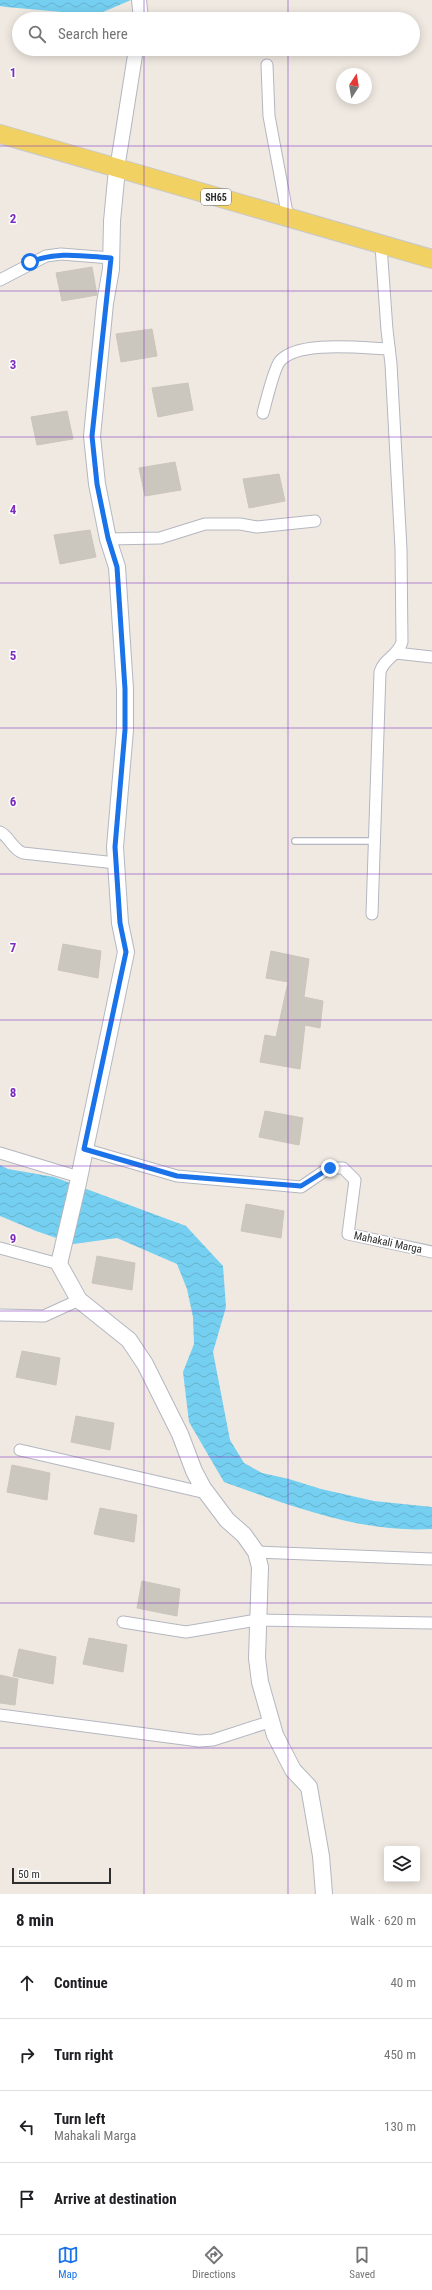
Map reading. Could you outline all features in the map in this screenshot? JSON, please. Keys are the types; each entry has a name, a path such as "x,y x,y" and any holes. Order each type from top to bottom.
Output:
{"main road":[{"name":"SH65","path":"0,134 382,246 432,259"},
{"path":"118,169 111,258 92,436 97,484 108,538 117,567 125,689 125,730 116,863 120,899 120,923 126,952 84,1149 79,1180 60,1264 79,1300 129,1340 137,1352 180,1434 194,1471 206,1492 227,1520 244,1535 256,1552 260,1567 257,1620 260,1682 275,1734 293,1770 309,1788 321,1856 324,1894"}],"street":[{"path":"139,0 140,12"},
{"path":"118,169 135,56"},
{"path":"267,65 269,116 288,218"},
{"path":"372,914 380,672 385,660 396,653 402,642 401,548 382,246"},
{"path":"0,280 30,262 46,256 61,254 111,258"},
{"path":"263,413 279,362 290,352 306,347 389,349"},
{"path":"108,538 160,538 205,524 240,524 257,527 315,521"},
{"path":"396,653 432,657"},
{"path":"0,832 4,834 18,851 23,854 116,863"},
{"name":"Mahakali Marga","path":"84,1149 177,1176 301,1186 330,1168 343,1168 355,1180 348,1234 432,1252"},
{"path":"0,1153 79,1180"},
{"path":"0,1248 60,1264"},
{"path":"0,1315 44,1316 79,1300"},
{"path":"20,1450 206,1492"},
{"path":"256,1552 432,1559"},
{"path":"123,1622 186,1632 257,1620 432,1623"},
{"path":"0,1715 199,1741 213,1740 272,1721"}],"lane":[{"path":"295,841 375,842"}],"water":[{"path":"0,0 131,0 103,12 62,12 0,6"},
{"path":"0,1165 8,1169 54,1177 186,1226 223,1266 226,1307 213,1352 230,1440 244,1463 262,1473 289,1479 321,1489 374,1501 432,1507 432,1529 379,1527 352,1522 300,1508 224,1482 189,1422 183,1372 194,1344 193,1317 187,1289 177,1264 117,1238 74,1244 36,1231 0,1216"}],"building":[{"path":"92,267 97,295 62,301 56,273"},
{"path":"152,329 157,356 121,362 116,334"},
{"path":"188,383 193,410 158,417 152,388"},
{"path":"67,411 73,439 37,445 31,417"},
{"path":"175,462 181,490 145,496 139,468"},
{"path":"279,474 285,501 249,508 243,479"},
{"path":"90,530 96,557 60,564 54,535"},
{"path":"63,944 101,951 98,978 58,970"},
{"path":"271,951 309,959 304,997 323,1001 320,1028 305,1025 300,1069 260,1062 265,1035 276,1037 288,982 266,978"},
{"path":"265,1111 303,1118 299,1145 259,1137"},
{"path":"246,1204 284,1211 281,1238 241,1231"},
{"path":"97,1256 135,1263 132,1290 92,1283"},
{"path":"22,1351 60,1358 56,1385 16,1377"},
{"path":"76,1416 114,1423 110,1450 71,1442"},
{"path":"12,1465 50,1473 47,1500 7,1492"},
{"path":"100,1508 137,1515 134,1542 94,1534"},
{"path":"142,1581 180,1589 177,1616 137,1608"},
{"path":"89,1638 127,1645 123,1672 83,1664"},
{"path":"19,1649 56,1657 53,1684 13,1676"},
{"path":"0,1675 18,1679 15,1705 0,1703"}],"route":[{"path":"30,262 46,256 61,254 111,258 92,436 97,484 108,538 117,567 120,635 125,689 125,730 115,847 116,879 120,899 120,923 126,952 108,1031 97,1095 84,1149 177,1176 301,1186 330,1168"}]}
